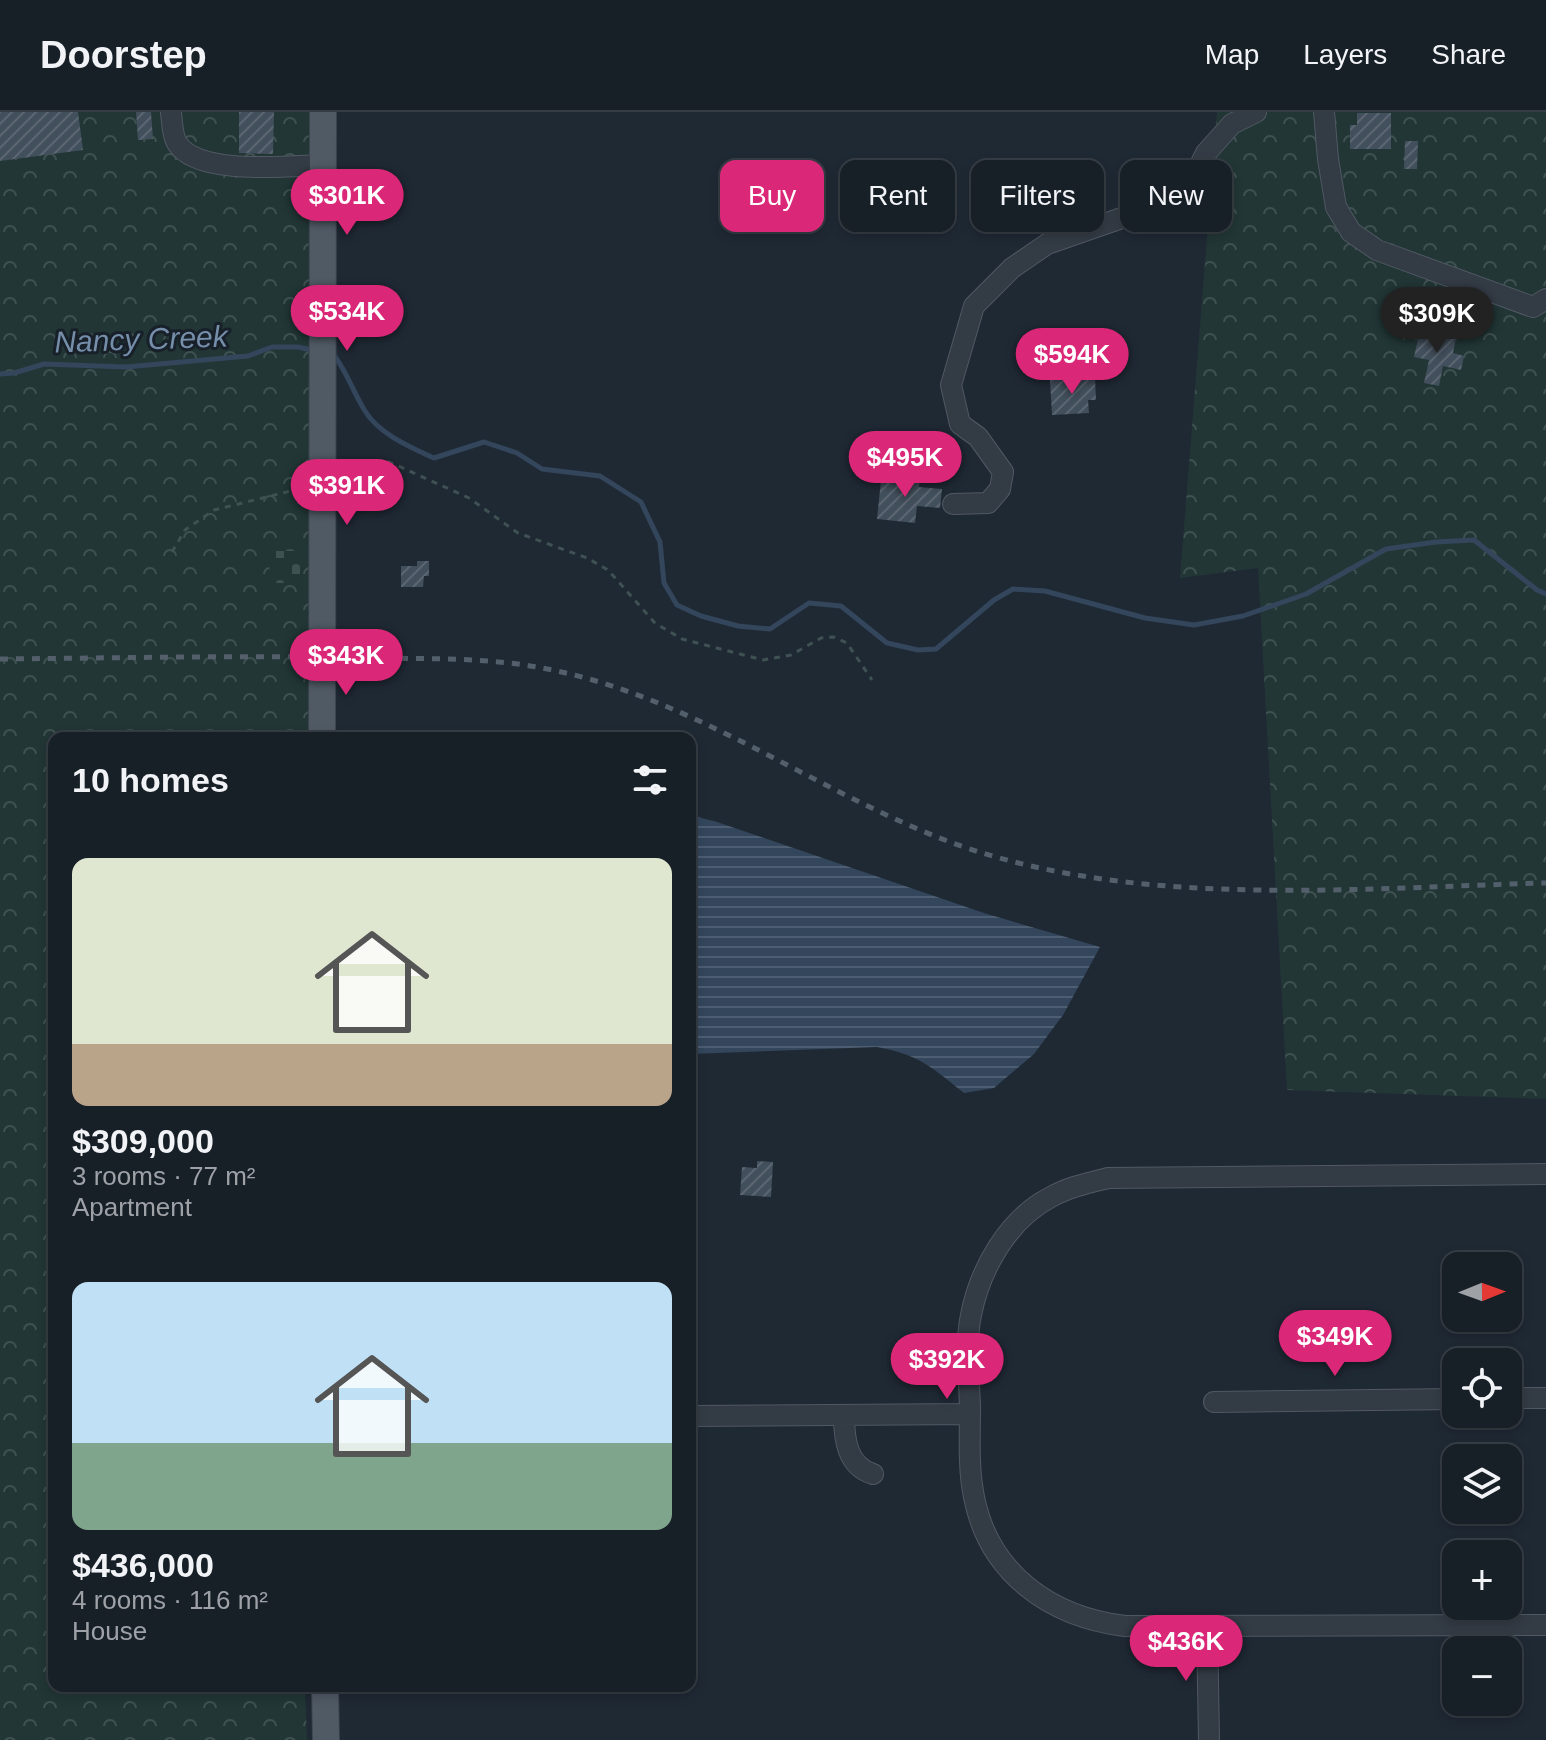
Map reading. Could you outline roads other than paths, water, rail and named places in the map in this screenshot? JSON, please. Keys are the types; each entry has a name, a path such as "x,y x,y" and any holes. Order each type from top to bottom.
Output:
{"main road":[{"path":"322,732 323,112"},
{"path":"325,1692 326,1740"}],"street":[{"path":"171,112 176,142 189,156 231,166 322,165"},
{"path":"953,504 988,503 1000,489 1003,472 978,437 960,424 951,385 974,306 1012,268 1047,244 1162,204 1186,192 1206,153 1232,124 1256,112"},
{"path":"1324,112 1336,207 1351,232 1377,250 1533,307 1546,299"},
{"path":"1546,1174 1108,1178 1078,1185 1048,1198 1021,1220 994,1252 979,1284 969,1334 971,1482 979,1518 997,1554 1031,1590 1069,1613 1088,1620 1125,1626 1546,1625"},
{"path":"1522,1398 1546,1398"},
{"path":"1214,1402 1442,1399"},
{"path":"696,1416 970,1414"},
{"path":"844,1415 850,1455 856,1465 873,1474"},
{"path":"1207,1626 1209,1740"}],"water":[{"path":"696,817 984,913 1100,947 1063,1015 1034,1054 994,1088 964,1093 924,1063 877,1047 696,1054"}],"waterway":[{"name":"Nancy Creek","path":"0,374 44,364 126,367 248,356 272,347 316,351"},
{"name":"Nancy Creek","path":"334,355 371,419 387,433 415,449 434,458 484,442 517,453 542,469 600,476 641,502 660,542 664,583 677,605 701,616 738,626 770,629 809,603 841,606 887,643 918,650 936,649 994,600 1013,589 1045,591 1145,618 1194,625 1243,616 1306,594 1386,549 1474,540 1546,594"}],"railway":[{"path":"0,659 321,657 455,659 520,664 595,681 645,698 695,719 888,816 937,837 1009,860 1083,876 1238,890 1546,883"}]}
